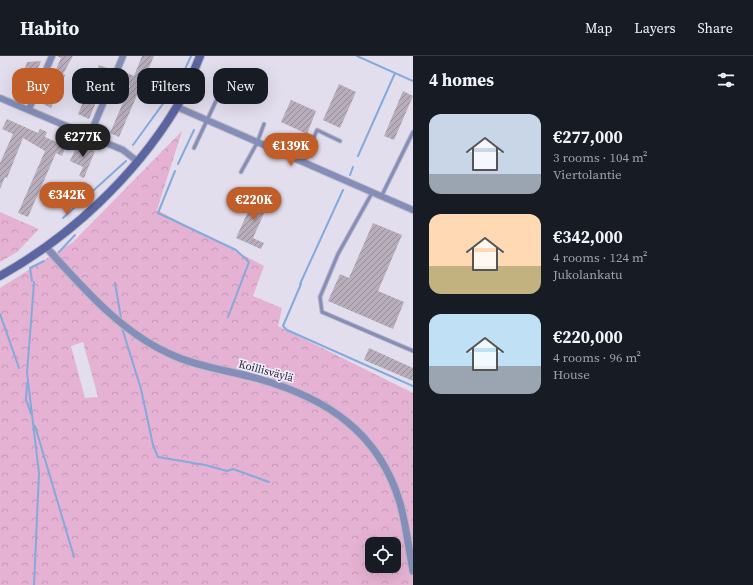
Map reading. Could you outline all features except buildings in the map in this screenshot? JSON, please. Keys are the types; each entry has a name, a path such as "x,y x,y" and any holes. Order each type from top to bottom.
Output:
{"main road":[{"path":"0,276 23,263 46,246 101,201 160,133 177,107 200,56"}],"street":[{"path":"28,109 52,56"},
{"path":"89,137 123,56"},
{"path":"0,98 89,137 123,150 137,161"},
{"path":"177,107 257,143 373,191 413,210"},
{"name":"Koillisväylä","path":"46,246 96,300 125,325 148,342 176,357 216,370 258,378 296,390 331,409 348,422 377,454 391,479 400,504 413,571"}],"lane":[{"path":"194,148 214,104"},
{"path":"240,172 257,143 264,124"},
{"path":"304,162 317,130 340,141"},
{"path":"382,195 413,132"},
{"path":"373,191 338,254 320,296 322,312 413,352"}],"green space":[{"path":"182,131 157,210 264,266 253,296 282,308 278,326 413,393 413,585 0,585 0,288 73,242","holes":["83,342 98,397 85,398 71,346"]},
{"path":"0,212 39,229 17,252 0,262"}],"waterway":[{"path":"186,68 191,56"},
{"path":"357,56 413,81"},
{"path":"358,156 395,73"},
{"path":"133,145 163,104"},
{"path":"178,164 194,130"},
{"path":"63,218 126,161"},
{"path":"350,175 353,167"},
{"path":"175,171 158,213 236,250 249,262 228,317"},
{"path":"300,284 343,190"},
{"path":"59,252 75,235"},
{"path":"32,281 30,268 44,261"},
{"path":"33,297 34,282"},
{"path":"115,283 121,318"},
{"path":"301,284 283,326 287,330 413,386"},
{"path":"33,296 27,373 39,473 34,585"},
{"path":"0,314 19,368"},
{"path":"122,328 141,389 153,445 158,457 205,465 227,471 233,469 269,482"},
{"path":"27,383 26,399 31,414"},
{"path":"35,426 74,557"}]}
